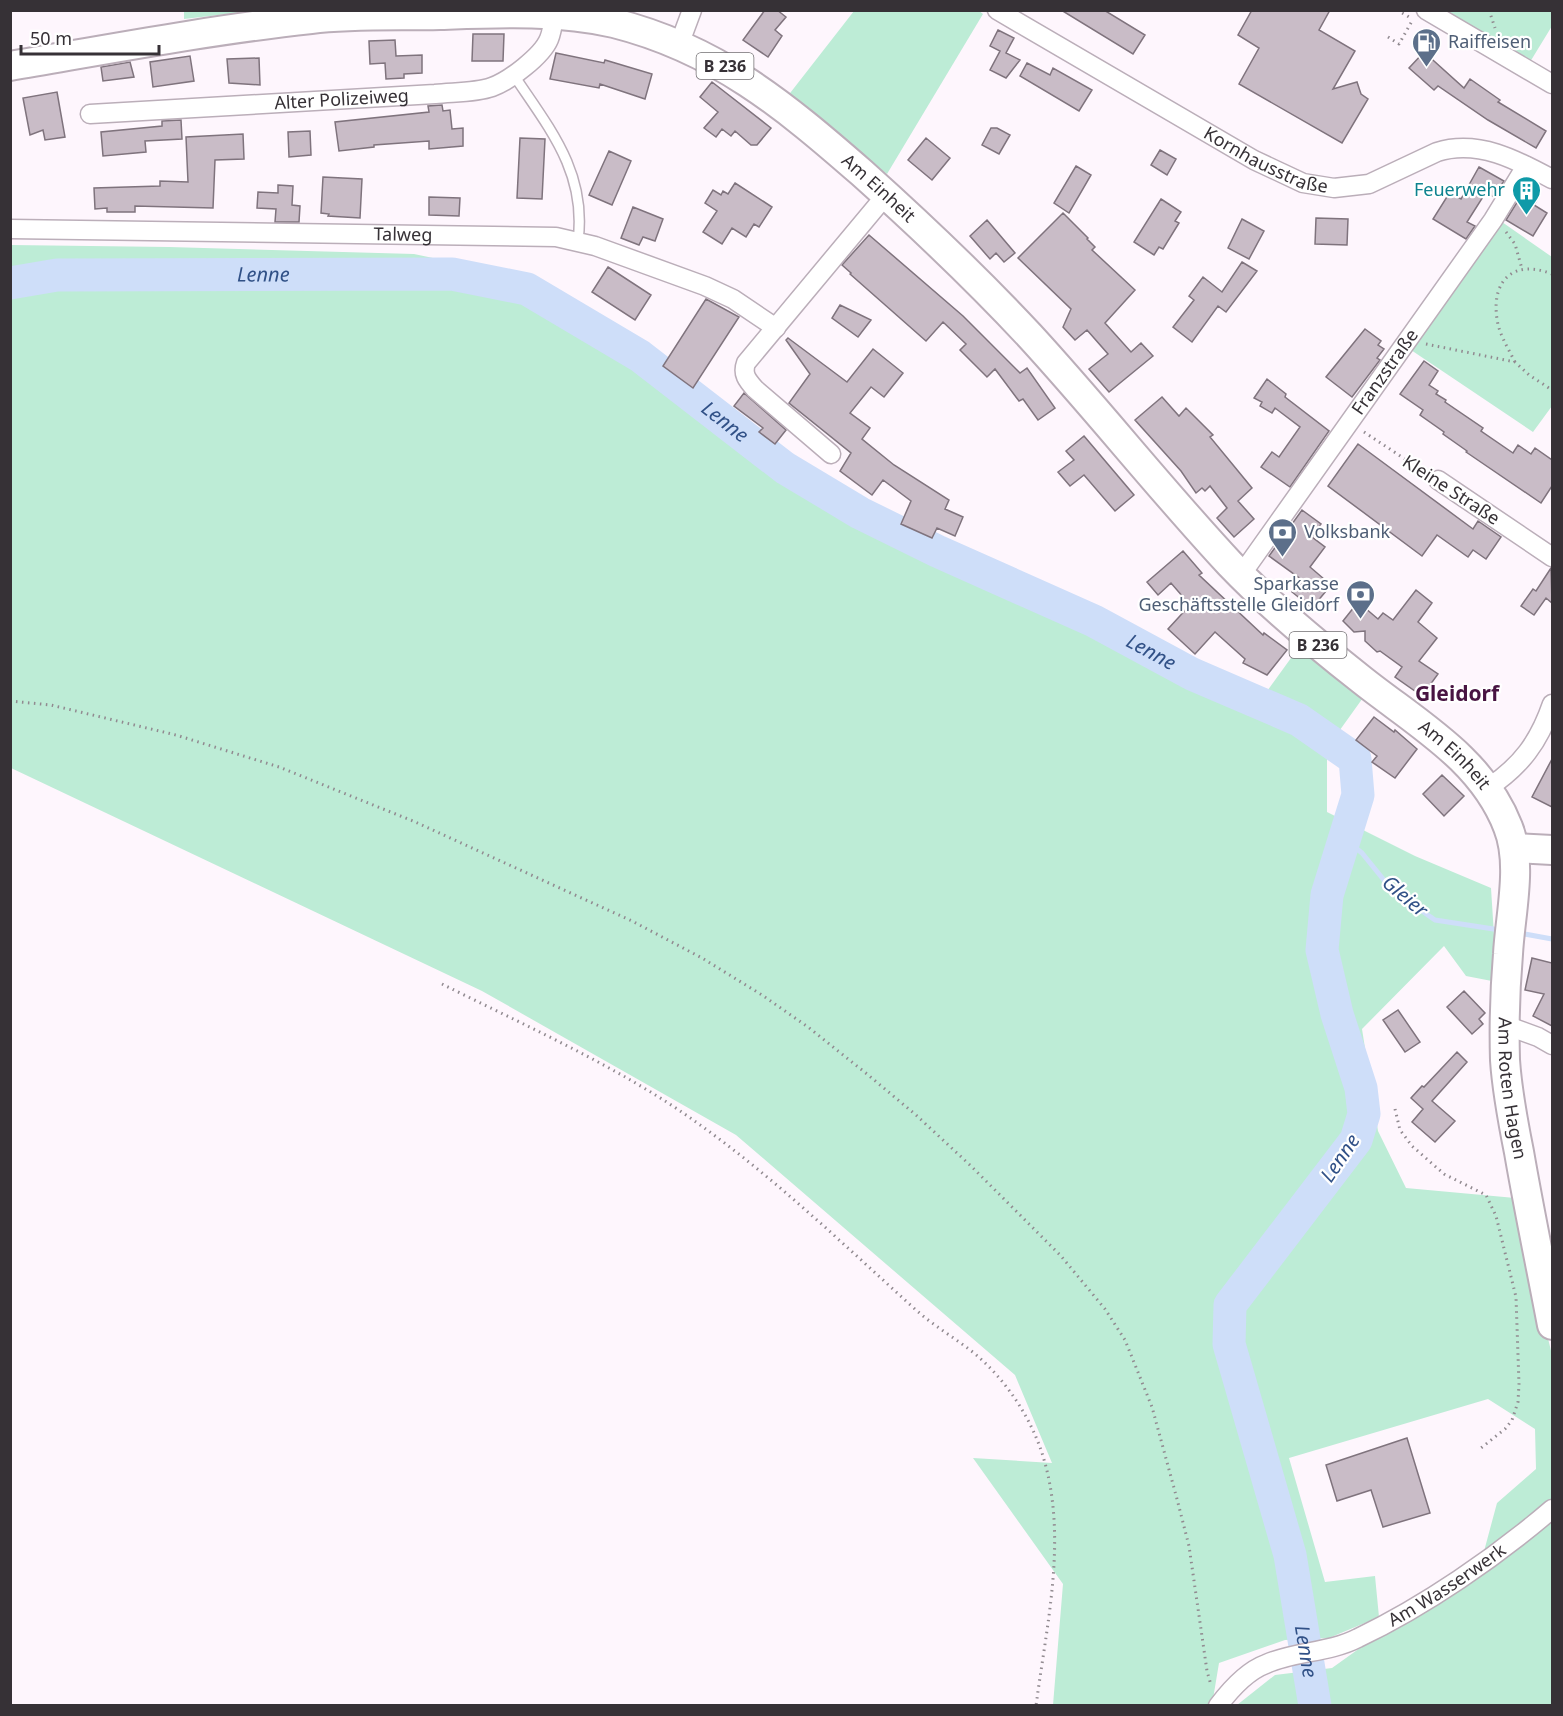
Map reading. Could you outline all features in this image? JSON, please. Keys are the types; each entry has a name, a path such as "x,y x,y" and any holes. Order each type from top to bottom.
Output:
{"main road":[{"name":"Am Einheit","path":"10,66 208,33 318,18 483,14 603,16 679,45 727,67 822,139 958,261 1025,331 1167,495 1240,575 1311,639 1454,751 1488,788 1503,814 1515,849"},
{"path":"1515,849 1552,850"},
{"name":"Am Roten Hagen","path":"1515,849 1507,956 1505,1059 1512,1109 1552,1324"}],"street":[{"path":"679,45 692,10"},
{"name":"Kornhausstraße","path":"997,10 1254,160 1303,183 1334,188 1351,188 1369,184 1428,156 1460,147 1494,152 1552,179"},
{"name":"Alter Polizeiweg","path":"90,114 454,92 491,87 533,59 545,46 550,37 554,15"},
{"path":"1419,15 1552,84"},
{"name":"Franzstraße","path":"1240,575 1494,220 1526,166"},
{"path":"831,454 755,389 744,373 746,363 886,195"},
{"name":"Talweg","path":"10,229 556,237 578,241 720,292 776,328"},
{"name":"Kleine Straße","path":"1438,480 1552,557"},
{"path":"1488,788 1508,775 1529,750 1540,733 1552,704"},
{"path":"1506,1026 1529,1033 1552,1045"},
{"name":"Am Wasserwerk","path":"1219,1704 1255,1669 1274,1661 1332,1649 1360,1638 1439,1592 1504,1548 1552,1509"}],"lane":[{"path":"513,74 559,143 569,163 579,210 578,241"}],"path":[{"path":"1389,37 1400,44 1419,15"},
{"path":"1505,230 1515,244 1522,269"},
{"path":"1552,274 1522,269 1506,276 1499,286 1497,297 1497,320 1503,339 1515,362 1529,375 1552,390"},
{"path":"1409,341 1515,362"},
{"name":"Kleine Straße","path":"1350,423 1438,480"},
{"path":"10,700 51,705 176,735 279,767 413,821 632,921 702,958 808,1027 867,1074 963,1159 1061,1256 1105,1309 1125,1340 1146,1391 1177,1499 1189,1546 1207,1671 1219,1704"},
{"path":"442,984 637,1084 695,1121 813,1215 920,1313 974,1354 1005,1386 1030,1425 1041,1451 1054,1518 1054,1581 1036,1706"},
{"path":"1395,1109 1400,1130 1412,1146 1444,1174 1486,1195 1496,1216 1516,1297 1518,1402 1512,1420 1505,1429 1481,1448"}],"green space":[{"path":"184,10 253,10 253,11 184,19"},
{"path":"978,10 983,14 887,174 787,97 854,11"},
{"path":"1445,11 1552,11 1552,26 1530,62"},
{"path":"1502,222 1552,257 1552,406 1533,432 1411,350"},
{"path":"11,245 414,254 532,279 600,325 793,488 958,572 1076,615 1249,716 1299,647 1365,695 1327,748 1327,812 1415,856 1491,888 1497,982 1466,976 1444,946 1362,1029 1378,1131 1406,1188 1526,1199 1533,1276 1552,1355 1552,1705 1237,1705 1275,1675 1332,1668 1360,1648 1429,1607 1483,1555 1497,1503 1536,1469 1535,1429 1488,1399 1289,1458 1325,1582 1375,1576 1379,1617 1329,1638 1285,1640 1219,1663 1212,1705 1053,1705 1063,1584 973,1458 1052,1463 1015,1375 736,1135 482,991 11,768"}],"building":[{"path":"765,10 777,10 786,17 775,30 782,36 768,57 743,40"},
{"path":"1061,10 1104,10 1145,35 1133,54"},
{"path":"1252,10 1330,10 1319,30 1355,51 1333,89 1357,82 1361,94 1368,99 1342,143 1239,84 1259,48 1238,35"},
{"path":"998,30 1014,38 1006,53 1020,60 1006,78 990,70 1000,51 990,46"},
{"path":"473,34 504,34 503,61 472,61"},
{"path":"395,40 396,56 422,55 422,73 404,74 404,78 386,79 385,63 370,64 369,41"},
{"path":"1424,52 1464,88 1470,79 1500,100 1498,102 1546,131 1536,148 1488,120 1438,86 1434,90 1409,68"},
{"path":"556,53 604,63 605,60 652,74 645,99 600,84 599,88 550,79"},
{"path":"190,56 194,81 153,87 150,62"},
{"path":"259,58 260,85 229,83 227,59"},
{"path":"130,62 134,77 103,81 101,67"},
{"path":"1027,63 1050,75 1053,68 1092,90 1079,111 1020,76"},
{"path":"712,82 771,128 757,145 751,145 735,131 731,136 722,129 716,137 704,128 718,112 700,97"},
{"path":"57,92 65,137 45,140 43,130 30,135 23,98"},
{"path":"442,105 443,111 450,110 452,129 463,128 463,146 429,149 429,141 374,145 374,147 339,151 335,122 429,112 428,106"},
{"path":"181,120 182,139 145,141 146,152 103,156 101,132 162,126 162,121"},
{"path":"991,128 997,128 1010,135 999,154 982,145"},
{"path":"310,131 311,155 289,157 288,132"},
{"path":"243,134 244,159 215,160 213,208 135,206 135,212 107,212 107,208 95,209 94,188 160,186 160,181 188,182 186,137"},
{"path":"520,138 545,139 542,199 517,198"},
{"path":"926,138 950,158 932,180 908,160"},
{"path":"1160,150 1176,159 1167,175 1151,165"},
{"path":"609,151 631,161 612,205 589,195"},
{"path":"1076,166 1091,175 1069,213 1054,203"},
{"path":"1479,167 1504,181 1494,197 1486,192 1467,222 1475,226 1466,239 1433,219 1450,192 1461,199"},
{"path":"323,177 362,179 360,218 328,216 329,214 321,213"},
{"path":"735,183 772,207 759,227 754,224 746,237 732,228 722,244 703,232 717,211 705,203 713,190 721,195 723,191 728,194"},
{"path":"278,185 293,186 292,205 300,206 299,222 275,222 276,209 257,208 258,192 278,193"},
{"name":"Feuerwehr","path":"1524,191 1537,200 1534,205 1547,213 1533,236 1506,220"},
{"path":"429,197 460,198 459,216 429,215"},
{"path":"1161,199 1181,212 1175,221 1179,223 1163,249 1159,247 1154,255 1134,242"},
{"path":"633,207 663,219 655,241 643,237 639,245 621,238"},
{"path":"1063,213 1088,238 1095,247 1092,250 1135,290 1105,323 1131,352 1141,343 1153,356 1109,392 1089,369 1108,354 1087,330 1075,340 1063,327 1071,309 1018,258"},
{"path":"1316,218 1348,219 1347,245 1315,244"},
{"path":"1242,219 1264,231 1249,259 1228,248"},
{"path":"987,220 1015,253 1004,262 996,253 990,259 970,236"},
{"path":"869,235 963,316 1020,373 1027,368 1055,408 1038,420 1023,399 1019,401 995,369 987,377 960,350 966,344 943,322 926,341 850,274 842,265"},
{"path":"1242,262 1257,271 1226,312 1218,306 1192,342 1173,327 1194,300 1189,296 1203,277 1222,292"},
{"path":"608,267 651,295 635,320 592,292"},
{"path":"706,299 739,317 693,388 663,366"},
{"path":"840,305 871,320 858,337 832,318"},
{"path":"1365,329 1381,341 1378,345 1384,349 1377,358 1380,360 1352,397 1326,377"},
{"path":"788,338 847,382 873,349 903,373 884,397 871,387 850,413 870,428 862,439 894,465 949,500 945,509 963,517 955,536 937,528 932,538 901,524 911,501 883,480 872,495 840,471 851,453 789,403 810,374 786,340"},
{"path":"1424,361 1438,371 1429,385 1438,391 1436,394 1483,428 1481,431 1513,453 1518,445 1531,454 1535,448 1552,460 1552,486 1541,503 1466,452 1420,415 1423,410 1400,394"},
{"path":"1267,379 1286,394 1285,397 1329,431 1290,487 1261,467 1272,452 1279,457 1300,427 1275,408 1272,413 1260,406 1262,402 1254,398"},
{"path":"744,393 786,430 775,444 759,432 763,428 734,406"},
{"path":"1162,397 1179,416 1186,408 1213,435 1210,437 1252,488 1238,501 1254,519 1234,537 1217,518 1227,508 1210,486 1205,491 1202,488 1196,493 1181,471 1135,420"},
{"path":"1084,436 1134,495 1115,511 1084,475 1070,486 1058,472 1074,460 1066,451"},
{"path":"1358,444 1473,529 1478,521 1501,537 1486,559 1473,550 1468,557 1437,535 1422,556 1328,486"},
{"path":"1302,510 1321,524 1312,537 1325,547 1310,567 1331,585 1312,608 1292,592 1302,580 1269,556"},
{"path":"1183,551 1202,573 1199,575 1263,635 1264,633 1287,650 1267,675 1243,663 1245,659 1215,632 1195,654 1168,629 1190,605 1171,583 1158,595 1147,582"},
{"path":"1551,568 1552,603 1546,598 1534,615 1521,606 1533,589 1536,591"},
{"path":"1416,590 1432,603 1418,622 1437,638 1419,661 1438,674 1422,696 1395,677 1402,667 1380,651 1377,652 1365,641 1365,631 1354,632 1343,621 1358,602 1378,619 1383,613 1393,620"},
{"path":"1374,717 1394,732 1395,730 1417,749 1395,778 1372,762 1377,756 1356,740"},
{"path":"1552,759 1552,807 1532,797"},
{"path":"1442,775 1464,796 1444,816 1423,794"},
{"path":"1532,958 1552,963 1552,1026 1533,1016 1544,994 1525,990"},
{"path":"1464,991 1485,1013 1479,1019 1483,1024 1472,1034 1447,1007"},
{"path":"1398,1010 1420,1042 1405,1052 1383,1020"},
{"path":"1457,1052 1467,1062 1432,1101 1455,1121 1435,1142 1412,1122 1423,1109 1411,1098"},
{"path":"1407,1438 1430,1513 1383,1527 1371,1490 1337,1501 1326,1465"}],"waterway":[{"name":"Lenne","path":"10,283 57,275 452,274 527,289 640,356 785,468 860,513 937,551 1094,621 1192,674 1299,720 1355,759 1358,795 1327,895 1322,950 1337,1014 1361,1088 1364,1114 1356,1140 1230,1305 1229,1344 1290,1555 1315,1706"},
{"name":"Gleier","path":"1343,838 1362,853 1392,890 1435,920 1500,930"},
{"name":"Gleier","path":"1519,933 1552,939"}],"place":[{"name":"Raiffeisen","path":"1427,68"},
{"name":"Feuerwehr","path":"1526,216"},
{"name":"Volksbank","path":"1283,558"},
{"name":"Sparkasse Geschäftsstelle Gleidorf","path":"1360,620"}],"district":[{"name":"Gleidorf","path":"1457,694"}]}
